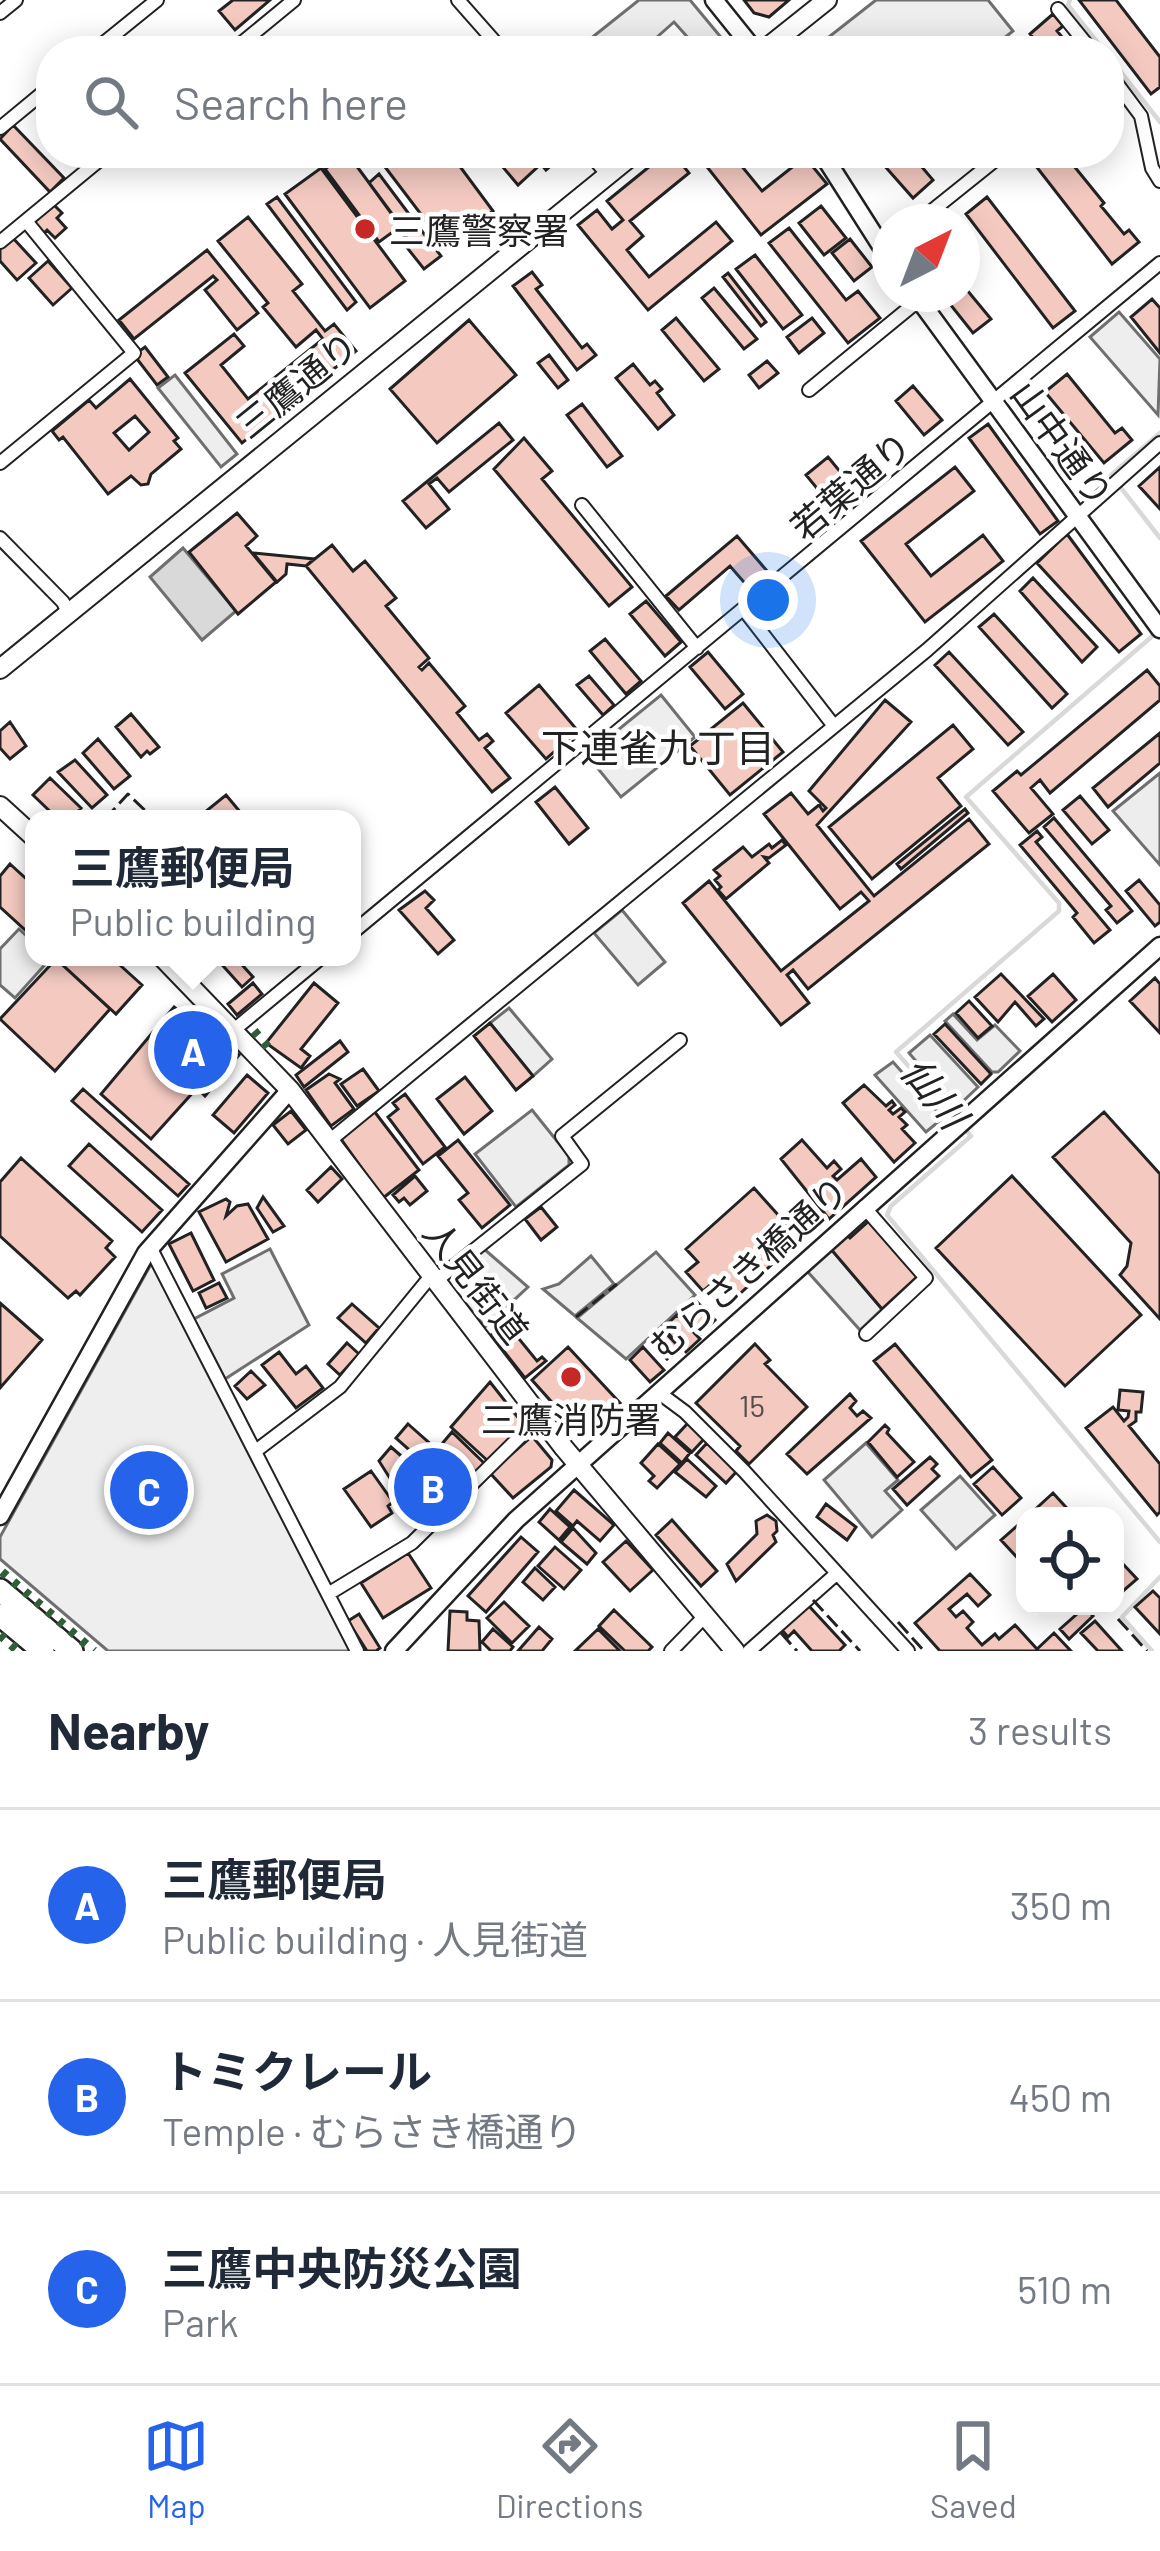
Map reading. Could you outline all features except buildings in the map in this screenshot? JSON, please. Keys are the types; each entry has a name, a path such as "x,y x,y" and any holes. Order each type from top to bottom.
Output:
{"main road":[{"path":"779,36 827,0"},
{"name":"三鷹通り","path":"0,669 617,168"},
{"path":"0,806 25,829"},
{"name":"人見街道","path":"171,966 290,1090 540,1417 735,1651"},
{"path":"0,1590 72,1651"},
{"path":"0,1615 43,1651"}],"street":[{"path":"0,13 16,0"},
{"path":"113,36 157,0"},
{"path":"251,36 295,0"},
{"path":"458,0 490,36"},
{"path":"714,0 746,36"},
{"path":"1058,9 1079,36"},
{"path":"1124,93 1141,116 1152,168 1160,181"},
{"path":"0,128 36,98"},
{"path":"0,242 89,168"},
{"path":"602,168 608,175"},
{"path":"832,168 872,227"},
{"path":"940,204 985,168"},
{"path":"0,463 134,353 26,220"},
{"name":"若葉通り","path":"361,926 1160,263"},
{"path":"809,390 900,312"},
{"name":"山中通り","path":"928,312 1158,627"},
{"path":"328,1142 927,650 1160,443"},
{"path":"582,505 697,648"},
{"path":"0,538 68,612"},
{"path":"745,611 833,726"},
{"name":"むらさき橋通り","path":"394,1651 516,1520 1160,946"},
{"path":"235,1029 311,966"},
{"path":"257,1450 340,1387 426,1282 582,1164 562,1136 680,1040"},
{"path":"0,1516 150,1247 290,1090"},
{"path":"864,1207 926,1278 866,1334"},
{"path":"150,1247 357,1651"},
{"path":"658,1393 685,1412 744,1471 908,1651"},
{"path":"328,1594 412,1543 540,1417"},
{"path":"748,1651 836,1575"},
{"path":"671,1651 705,1616"}],"shaded area":[{"path":"639,0 690,0 720,36 687,36 674,22 658,36 594,36"},
{"path":"876,0 988,0 1013,31 1007,36 830,36"},
{"path":"1119,312 1160,359 1158,415 1090,337"},
{"path":"175,375 237,454 221,467 158,388"},
{"path":"183,548 236,611 202,640 150,577"},
{"path":"661,695 695,737 621,797 587,755"},
{"path":"1160,773 1160,865 1113,811"},
{"path":"622,910 665,962 638,985 594,933"},
{"path":"19,929 25,935 25,966 44,966 15,998 0,985 0,949"},
{"path":"509,1008 552,1059 533,1076 490,1023"},
{"path":"953,1014 977,1040 995,1025 1020,1051 998,1072 992,1072 945,1021"},
{"path":"930,1035 978,1087 956,1108 909,1053"},
{"path":"893,1062 943,1118 926,1132 875,1075"},
{"path":"532,1110 569,1156 569,1165 516,1207 475,1154"},
{"path":"830,1248 882,1309 860,1330 807,1271"},
{"path":"270,1249 309,1325 225,1379 194,1319 234,1298 222,1274"},
{"path":"484,1249 528,1287 485,1327 452,1287 455,1273"},
{"path":"656,1252 695,1295 626,1359 577,1318"},
{"path":"591,1256 614,1284 575,1316 543,1289 559,1284"},
{"path":"157,1265 352,1651 108,1651 0,1559 0,1537 150,1266"},
{"path":"866,1443 898,1480 885,1491 902,1510 872,1537 824,1480"},
{"path":"960,1476 995,1515 956,1549 921,1510"}],"waterway":[{"name":"仙川","path":"1070,0 1068,5 1092,36"},
{"name":"仙川","path":"1124,76 1160,122"},
{"name":"仙川","path":"1160,433 1111,475 1160,538"},
{"name":"仙川","path":"1156,633 966,797 1059,903 1059,911 896,1052 971,1136 891,1206 887,1215 1160,1542"},
{"name":"仙川","path":"1152,1651 1122,1617 1160,1577"}],"hedge":[{"path":"254,1031 273,1053"},
{"path":"2,1572 94,1651"},
{"path":"0,1635 18,1651"}],"fence":[{"path":"113,810 128,794 145,810"},
{"path":"576,1317 617,1284"},
{"path":"813,1600 860,1651"},
{"path":"1118,1619 1147,1651"},
{"path":"898,1622 924,1651"},
{"path":"781,1633 797,1651"}],"place":[{"name":"三鷹警察署","path":"365,229"},
{"name":"三鷹郵便局","path":"193,1050"},
{"name":"三鷹消防署","path":"571,1377"},
{"name":"トミクレール","path":"433,1487"},
{"name":"三鷹中央防災公園","path":"149,1490"}],"district":[{"name":"下連雀九丁目","path":"658,746"}]}
